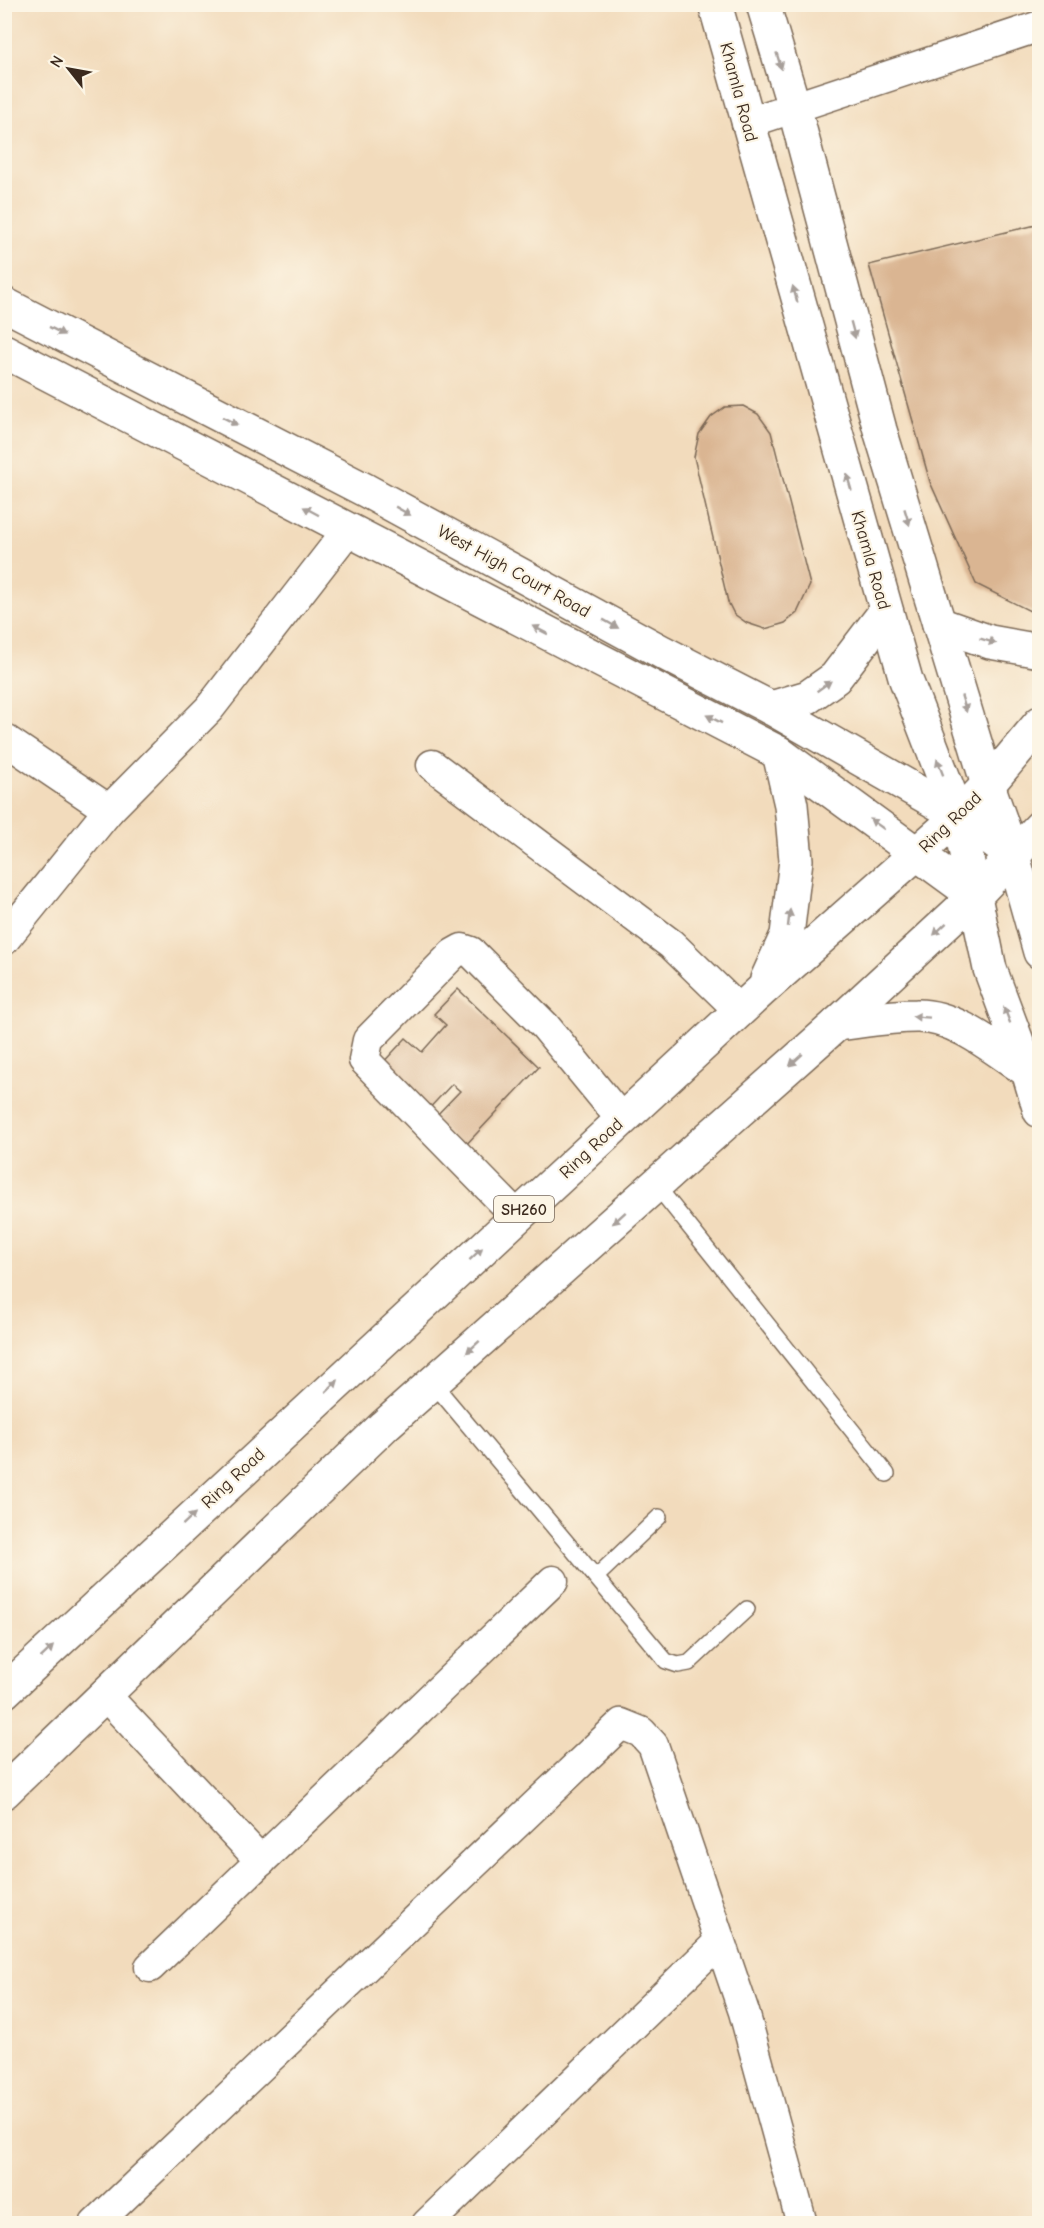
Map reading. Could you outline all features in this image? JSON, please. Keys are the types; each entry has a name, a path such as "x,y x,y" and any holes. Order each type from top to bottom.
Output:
{"main road":[{"name":"Khamla Road","path":"715,4 906,680 958,815 990,969 1040,1110"},
{"path":"763,4 794,107 880,430 988,785 1013,856 1040,952"},
{"name":"West High Court Road","path":"4,304 365,490 662,652 771,708 958,815 1013,856"},
{"name":"West High Court Road","path":"4,351 779,753 975,897"},
{"path":"771,708 808,697 835,678 886,611"},
{"path":"939,624 990,642 1040,651"},
{"name":"Ring Road","path":"4,1692 750,1001 918,854 988,785 1040,723"},
{"path":"750,1001 787,935 796,860 790,805 779,753"},
{"path":"4,1792 375,1435 837,1024 975,897 1040,827"},
{"path":"837,1024 918,1015 936,1018 957,1026 1028,1071"}],"street":[{"path":"747,123 1040,26"},
{"path":"4,940 109,810 209,709 348,530"},
{"path":"4,739 109,810"},
{"path":"432,765 750,1001"},
{"path":"517,1216 364,1060 368,1040 453,954 462,949 471,952 545,1026 621,1120"},
{"path":"150,1967 553,1581"},
{"path":"105,1695 261,1861"},
{"path":"95,2223 621,1724 641,1732 653,1745 718,1943 744,2012 802,2223"},
{"path":"427,2223 718,1943"}],"lane":[{"path":"656,1185 887,1474"},
{"path":"433,1383 666,1660 678,1665 689,1663 747,1609"},
{"path":"596,1577 659,1517"}],"building":[{"path":"1040,224 1040,616 976,584 930,482 869,265"},
{"path":"743,406 758,414 771,432 810,585 797,613 785,623 765,629 747,623 734,614 728,602 694,457 699,434 711,417 725,407"},
{"path":"458,989 539,1067 463,1148 433,1119 460,1091 452,1084 424,1114 378,1068 406,1038 422,1052 446,1025 434,1014"}]}
